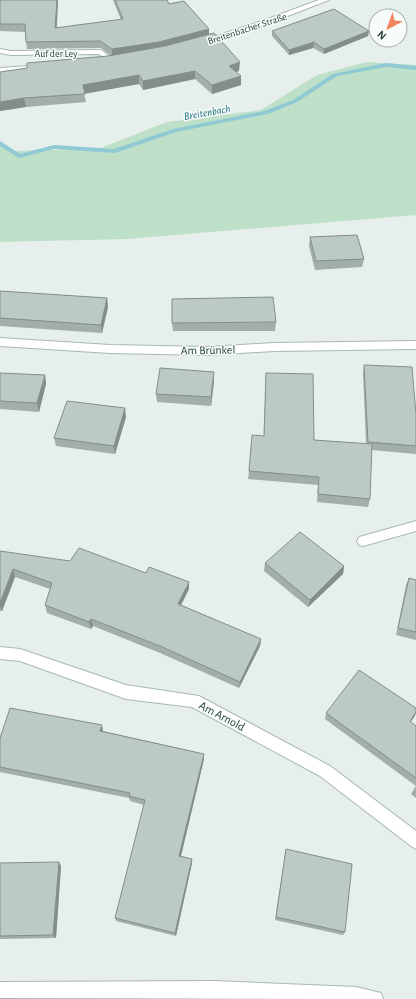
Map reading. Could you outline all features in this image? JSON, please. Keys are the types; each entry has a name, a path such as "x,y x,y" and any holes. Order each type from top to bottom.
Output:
{"street":[{"name":"Breitenbacher Straße","path":"197,43 249,29 325,0"},
{"name":"Auf der Ley","path":"0,51 12,53 101,52 110,60"},
{"path":"0,70 49,66"},
{"name":"Am Brünkel","path":"0,342 110,349 207,351 416,345"},
{"path":"363,541 416,526"},
{"name":"Am Arnold","path":"0,653 20,655 126,692 194,701 325,771 416,841"},
{"path":"0,990 215,989 356,995 375,999"}],"green space":[{"path":"367,62 416,65 416,215 127,239 0,242 0,143 9,151 98,149 167,122 261,110 317,75"}],"building":[{"path":"0,0 57,0 55,28 123,19 115,0 167,0 169,4 184,1 209,29 159,42 112,49 100,41 26,42 25,24 0,24"},
{"path":"334,9 368,30 324,49 314,42 289,50 272,31"},
{"path":"214,33 240,62 229,66 241,76 212,85 195,71 143,81 139,75 83,85 85,94 24,98 0,102 0,72 27,68 27,63 108,56 165,46"},
{"path":"357,235 364,259 316,261 310,237"},
{"path":"0,291 107,298 101,325 0,318"},
{"path":"273,297 276,322 172,323 172,299"},
{"path":"364,365 412,367 416,414 416,446 368,442"},
{"path":"160,368 214,372 211,397 156,394"},
{"path":"0,373 45,375 37,403 0,401"},
{"path":"266,373 313,374 314,440 372,444 370,499 318,494 319,477 249,471 252,435 264,436"},
{"path":"67,401 125,408 114,446 54,438"},
{"path":"300,532 344,566 310,600 265,563"},
{"path":"79,548 146,573 149,567 189,582 178,604 261,639 240,682 160,646 91,619 89,622 45,605 52,583 13,569 0,603 0,551 70,561"},
{"path":"409,578 416,580 416,632 398,628"},
{"path":"359,670 416,708 416,712 410,721 416,726 416,778 326,713"},
{"path":"10,708 102,725 100,731 204,754 179,856 192,859 175,933 115,918 145,800 129,796 130,793 0,767 0,738"},
{"path":"286,849 352,864 345,932 276,917"},
{"path":"59,862 53,935 0,936 0,863"}],"waterway":[{"name":"Breitenbach","path":"0,143 19,156 54,147 115,151 175,130 266,113 295,101 335,75 386,65 416,68"}]}
